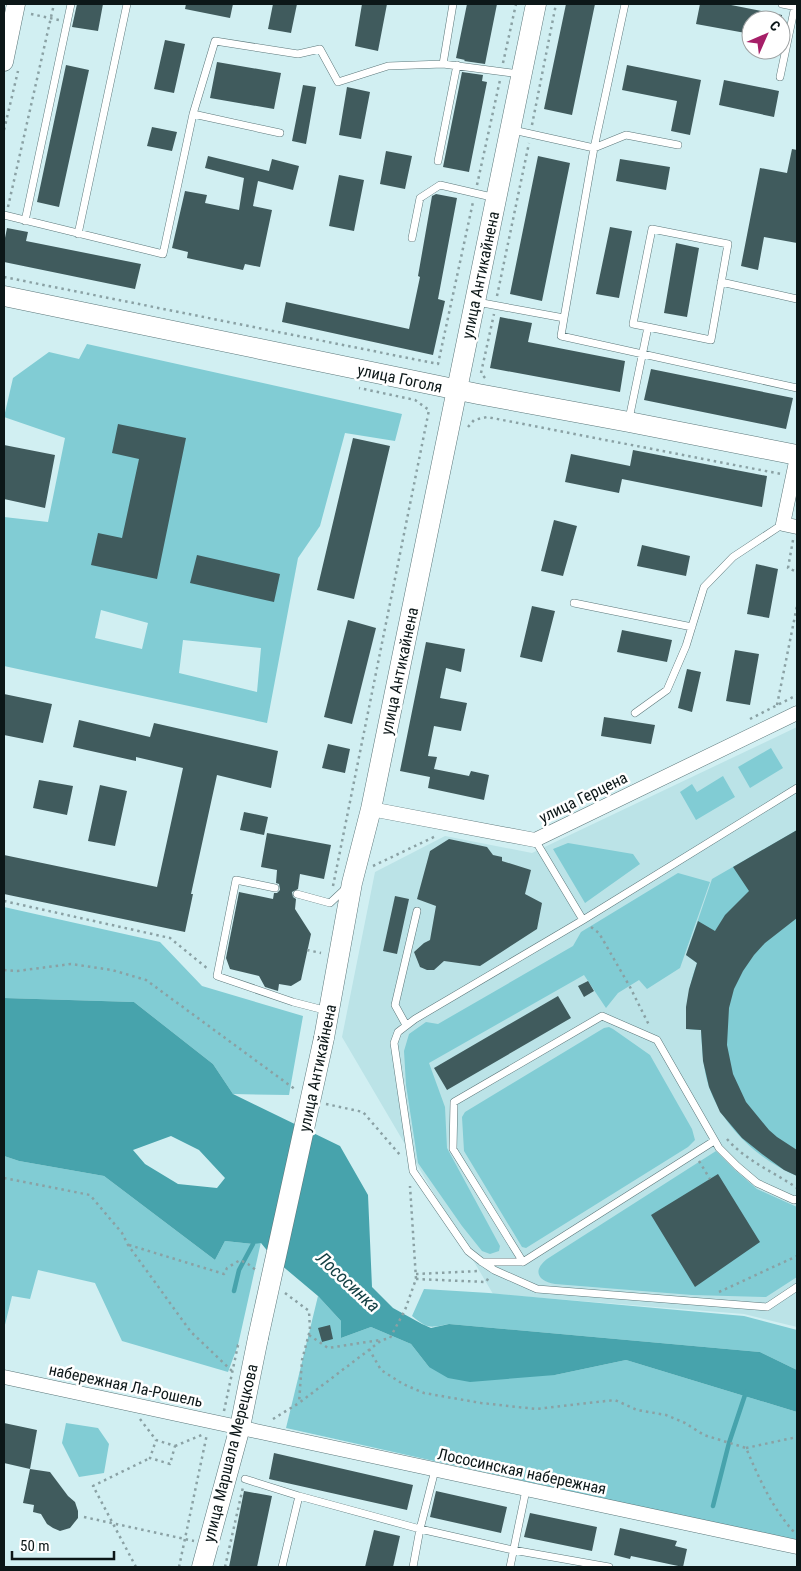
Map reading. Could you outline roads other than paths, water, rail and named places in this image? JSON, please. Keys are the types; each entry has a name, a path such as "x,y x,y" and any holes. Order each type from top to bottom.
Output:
{"main road":[{"name":"улица Антикайнена","path":"258,1338 324,1038 352,882 371,809 536,4"},
{"name":"улица Гоголя","path":"4,296 457,390 797,456"},
{"name":"улица Маршала Мерецкова","path":"202,1567 239,1426 258,1338"}],"street":[{"path":"4,62 16,4"},
{"path":"792,526 793,476 797,456"},
{"name":"улица Герцена","path":"371,809 535,840 797,713"},
{"name":"набережная Ла-Рошель","path":"4,1377 239,1426"},
{"name":"Лососинская набережная","path":"239,1426 526,1490 797,1547"}],"lane":[{"path":"25,221 71,4"},
{"path":"78,234 127,4"},
{"path":"443,64 453,4"},
{"path":"625,4 594,148 562,336 797,388"},
{"path":"780,77 796,7 782,4"},
{"path":"5,215 163,254 194,114 215,41 298,54 320,49 338,82 388,66 443,64 501,73 522,74"},
{"path":"438,161 457,65"},
{"path":"194,114 280,133"},
{"path":"510,130 594,148 626,135 678,146"},
{"path":"412,238 420,198 440,185 496,198"},
{"path":"652,229 728,244 711,340 648,327 633,324 652,229"},
{"path":"721,282 797,299"},
{"path":"475,302 564,318"},
{"path":"629,422 648,327"},
{"path":"635,713 667,690 686,646 704,587 733,557 792,526"},
{"path":"574,603 692,627"},
{"path":"797,788 582,920 406,1024 398,1032 394,1043 413,1171 468,1251 485,1264 537,1289 767,1307 797,1287"},
{"path":"535,840 582,920"},
{"path":"275,888 236,880 217,976 293,1002 329,1011"},
{"path":"297,894 330,903 352,882"},
{"path":"406,1024 395,1005 418,911"},
{"path":"523,1262 453,1149 454,1102 602,1016 656,1040 714,1142 757,1183 794,1200 797,1199"},
{"path":"485,1264 523,1262 714,1142"},
{"path":"413,1567 434,1470"},
{"path":"245,1479 299,1496 420,1529 513,1550 609,1567"},
{"path":"510,1567 526,1490"},
{"path":"282,1567 299,1496"}],"water":[{"name":"Лососинка","path":"4,998 134,1002 213,1064 233,1094 340,1146 368,1195 372,1287 393,1308 431,1328 449,1324 760,1352 797,1370 797,1412 626,1360 555,1375 470,1382 448,1378 429,1367 411,1344 371,1327 341,1338 341,1321 318,1296 274,1259 261,1243 225,1241 215,1260 104,1176 19,1161 4,1156","holes":["171,1136 199,1150 225,1178 217,1188 178,1184 145,1164 133,1150"]}],"waterway":[{"path":"234,1291 239,1270 253,1244"},
{"path":"713,1506 729,1443 746,1392"}]}
